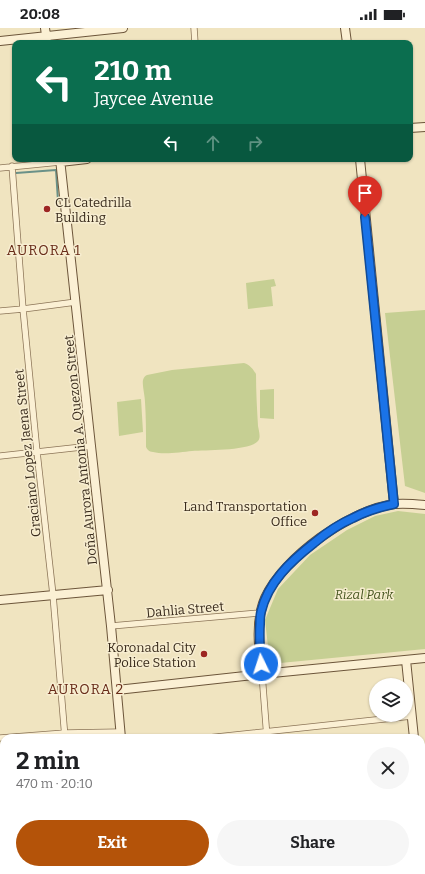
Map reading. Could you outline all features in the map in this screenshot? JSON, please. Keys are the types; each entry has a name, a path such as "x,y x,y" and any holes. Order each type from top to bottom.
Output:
{"street":[{"path":"45,28 46,40 123,28"},
{"path":"194,28 195,40"},
{"path":"345,28 347,40"},
{"path":"0,41 12,41"},
{"path":"413,128 425,126"},
{"path":"0,168 44,162"},
{"name":"Doña Aurora Antonia A. Quezon Street","path":"60,162 112,626 120,734"},
{"path":"360,162 394,504"},
{"name":"Graciano Lopez Jaena Street","path":"12,166 23,309 53,595 65,734"},
{"path":"0,311 76,302"},
{"path":"0,456 91,446"},
{"path":"267,734 259,635 260,613 265,598 273,584 300,554 328,532 352,518 374,509 394,504 411,503 425,505"},
{"path":"0,600 108,590"},
{"name":"Dahlia Street","path":"112,626 260,613"},
{"path":"117,690 425,658"},
{"path":"406,660 408,678"},
{"path":"275,734 369,722"},
{"path":"413,722 414,734"}],"green space":[{"path":"274,279 276,286 271,287 273,306 248,309 246,283"},
{"path":"425,310 425,493 405,486 385,313"},
{"path":"244,363 251,367 256,374 258,426 260,436 258,441 246,447 227,449 167,453 149,451 146,447 143,382 145,376 172,370"},
{"path":"274,389 274,419 260,418 260,390"},
{"path":"141,399 143,432 119,436 117,402"},
{"name":"Rizal Park","path":"398,511 425,514 425,649 270,664 265,620 278,589 310,555 347,530 375,516"}],"waterway":[{"path":"16,173 56,170 58,201"}],"place":[{"name":"CL Catedrilla Building","path":"47,209"},
{"name":"Land Transportation Office","path":"315,513"},
{"name":"Koronadal City Police Station","path":"204,654"}],"district":[{"name":"AURORA 1","path":"44,250"},
{"name":"AURORA 2","path":"86,689"}],"route":[{"path":"261,664 259,635 260,613 265,598 273,584 285,569 300,554 328,532 352,518 374,509 394,504 365,217"}]}
